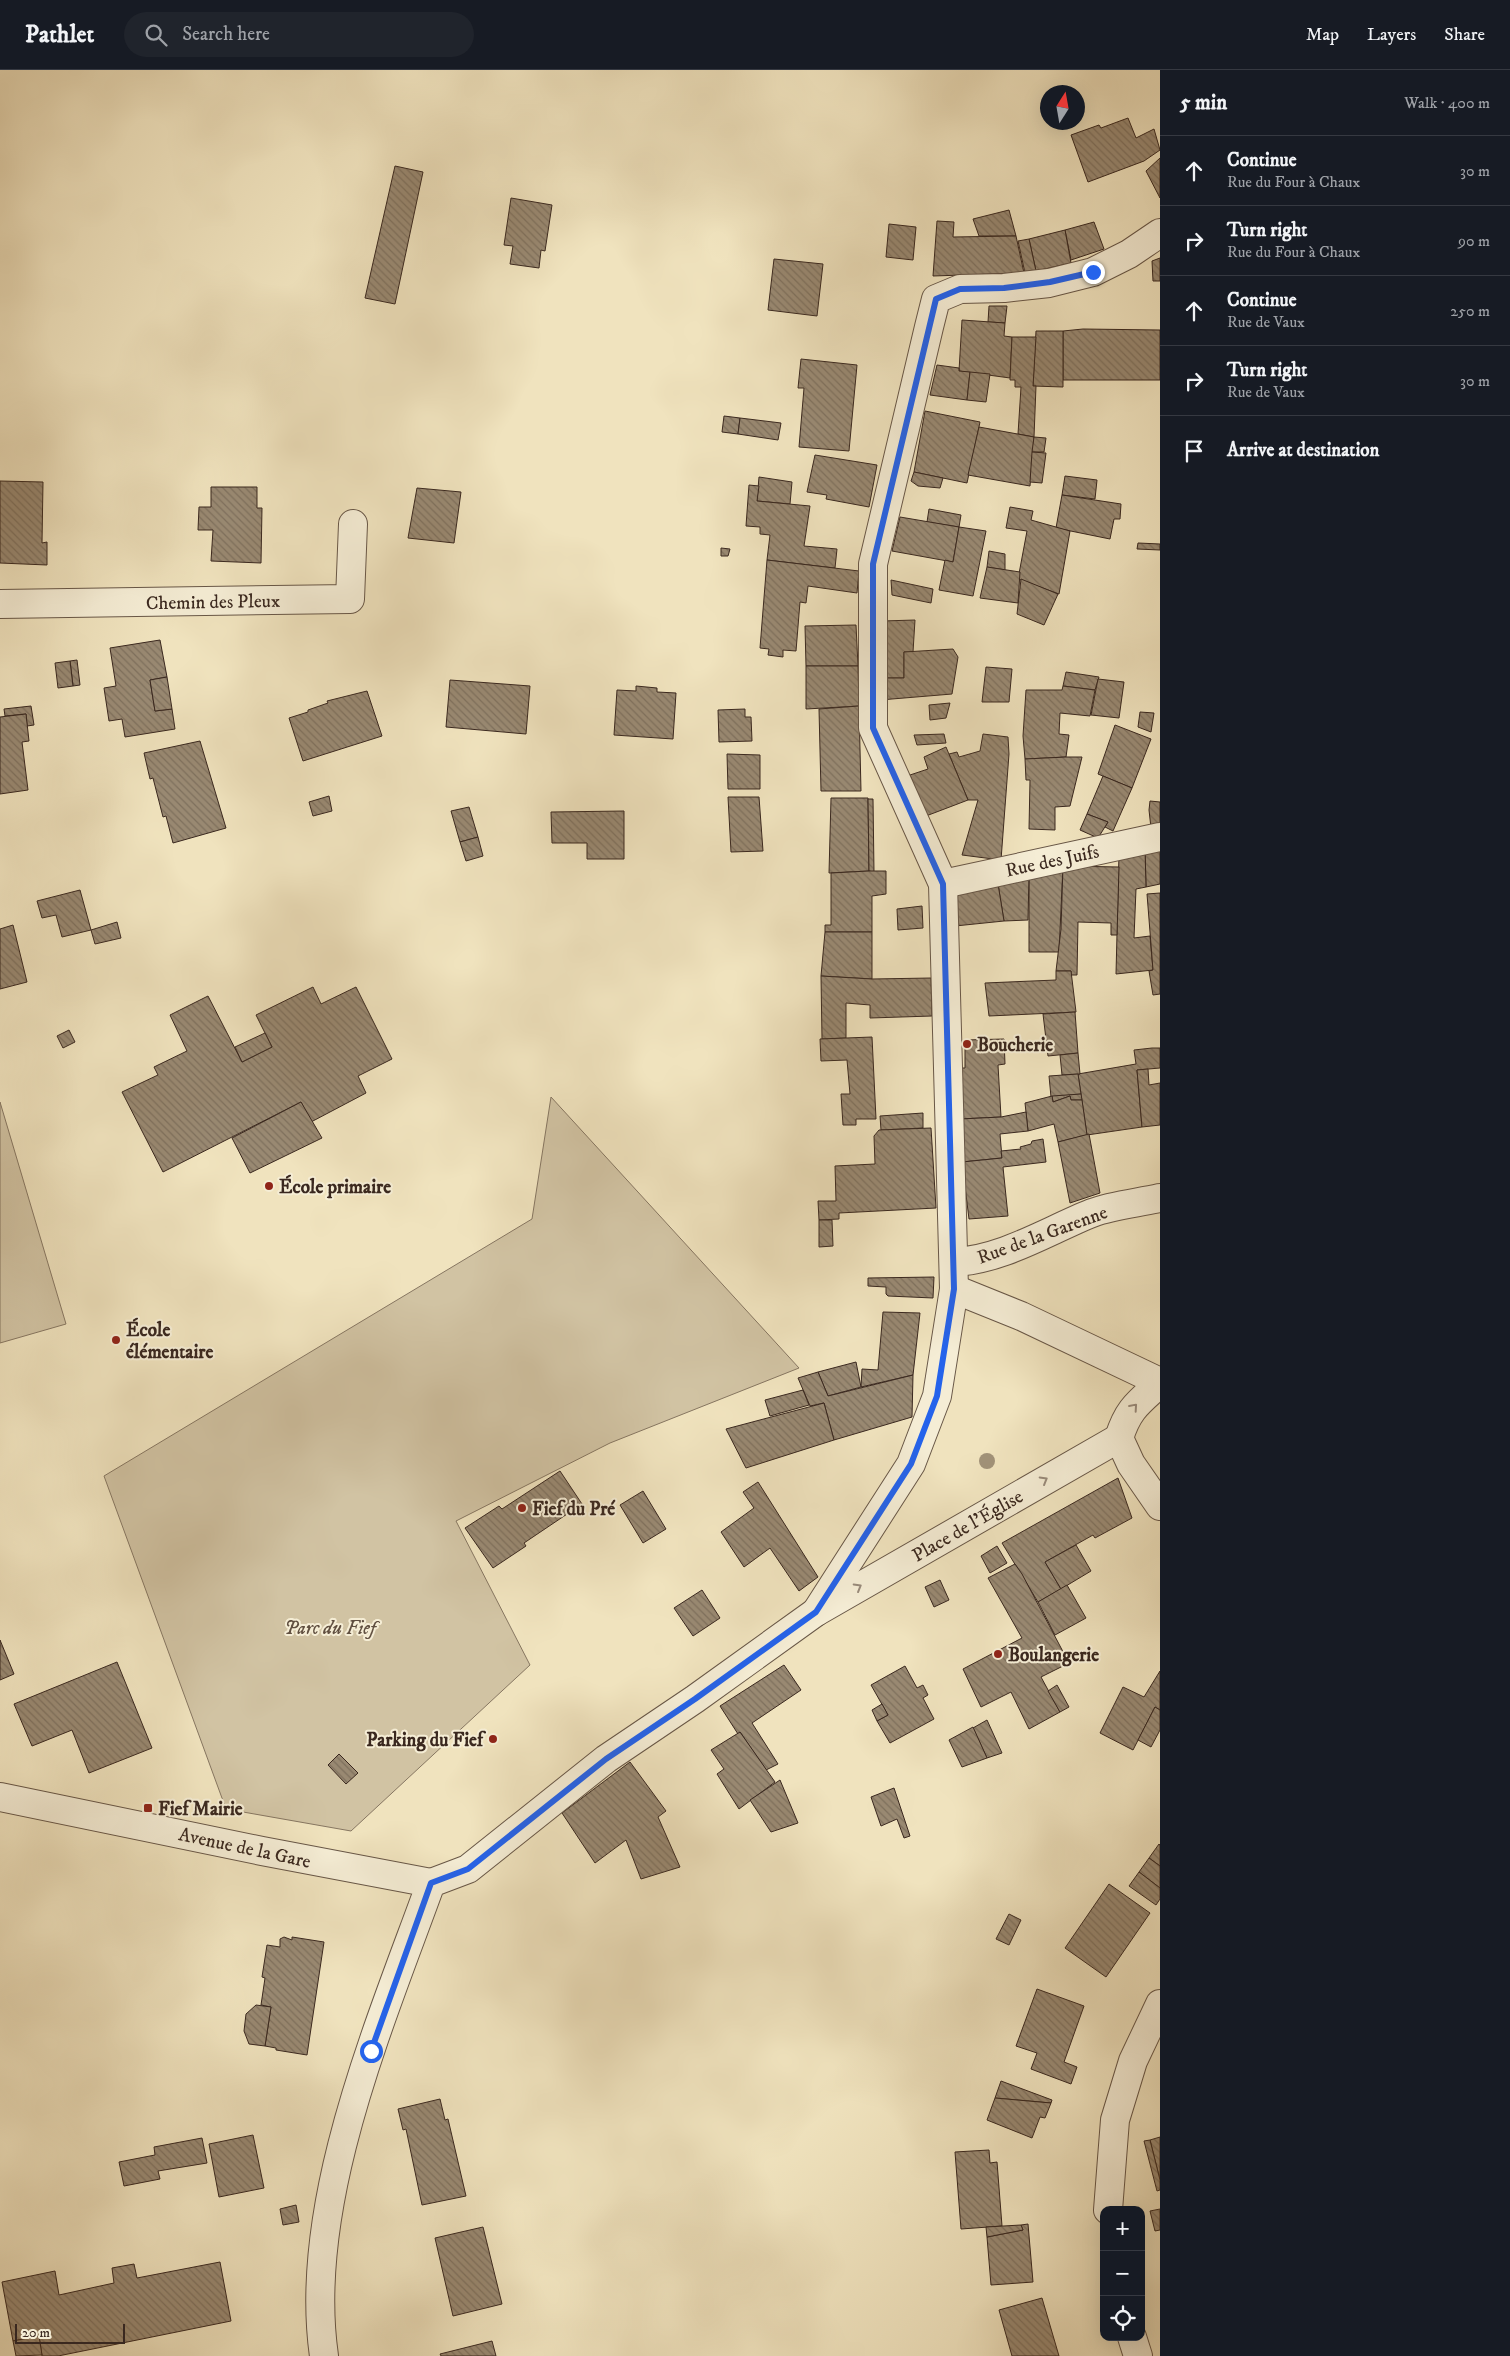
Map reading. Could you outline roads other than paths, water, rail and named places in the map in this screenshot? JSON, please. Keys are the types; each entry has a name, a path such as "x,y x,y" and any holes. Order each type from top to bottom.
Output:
{"street":[{"path":"816,1612 911,1464 937,1396 954,1289 943,884 873,728 873,564 936,299 960,289 1004,288 1050,282 1093,272 1130,254 1160,233"},
{"name":"Chemin des Pleux","path":"0,604 350,599 353,524"},
{"name":"Rue des Juifs","path":"943,884 1160,837"},
{"name":"Rue de la Garenne","path":"954,1262 973,1261 1030,1241 1094,1212 1160,1198"},
{"path":"954,1289 1021,1316 1160,1382 1135,1405 1125,1420 1119,1438 1131,1464 1160,1506"},
{"name":"Place de l'Église","path":"431,1883 468,1869 606,1759 695,1699 816,1612 1119,1438"},
{"name":"Avenue de la Gare","path":"0,1797 366,1872 431,1883"},
{"path":"324,2356 321,2283 335,2173 371,2051 431,1883"},
{"path":"1108,2206 1115,2120 1133,2060 1160,2004"},
{"path":"1133,2341 1138,2356"}],"place":[{"name":"Boucherie","path":"967,1044"},
{"name":"École primaire","path":"269,1186"},
{"name":"École élémentaire","path":"116,1340"},
{"name":"Fief du Pré","path":"522,1508"},
{"name":"Boulangerie","path":"998,1654"},
{"name":"Parking du Fief","path":"493,1739"},
{"name":"Fief Mairie","path":"148,1808"}],"park label":[{"name":"Parc du Fief","path":"330,1627"}]}
